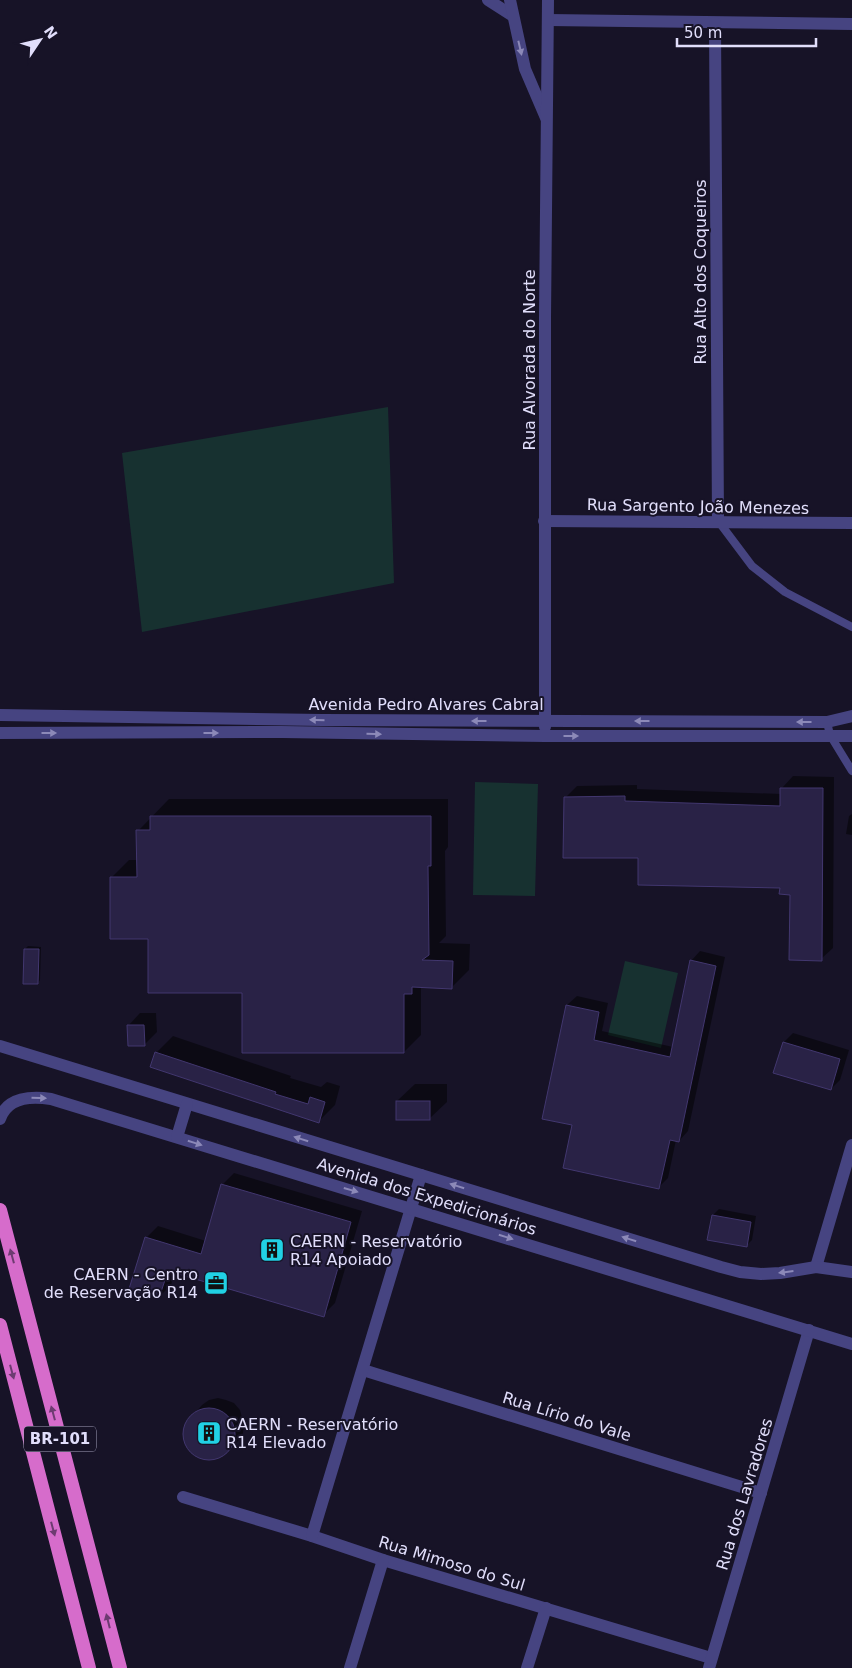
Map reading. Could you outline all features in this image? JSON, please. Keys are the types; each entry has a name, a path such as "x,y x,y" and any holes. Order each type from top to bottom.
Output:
{"highway":[{"name":"BR-101","path":"0,1210 120,1668"},
{"name":"BR-101","path":"0,1325 89,1668"}],"street":[{"path":"488,0 513,16"},
{"path":"510,0 525,69 546,118"},
{"name":"Rua Alvorada do Norte","path":"545,736 544,520 548,0"},
{"path":"548,20 852,24"},
{"name":"Rua Alto dos Coqueiros","path":"715,23 718,521"},
{"name":"Rua Sargento João Menezes","path":"544,520 852,523"},
{"name":"Avenida Pedro Alvares Cabral","path":"0,715 827,722 852,716"},
{"name":"Avenida Pedro Alvares Cabral","path":"0,733 282,732 545,736 852,736"},
{"name":"Avenida dos Expedicionários","path":"0,1046 740,1272 780,1273 816,1267 852,1272"},
{"name":"Avenida dos Expedicionários","path":"0,1119 4,1110 16,1102 27,1098 51,1098 852,1344"},
{"path":"177,1137 186,1104"},
{"path":"816,1267 852,1145"},
{"path":"312,1536 421,1175"},
{"name":"Rua dos Lavradores","path":"710,1663 809,1330"},
{"name":"Rua Lírio do Vale","path":"363,1370 761,1493"},
{"name":"Rua Mimoso do Sul","path":"183,1497 312,1536 383,1560 546,1608 710,1663"},
{"path":"350,1668 383,1560"},
{"path":"527,1668 546,1608"}],"lane":[{"path":"718,521 752,566 785,592 852,627"},
{"path":"827,722 830,735 852,771"}],"green space":[{"path":"388,407 394,583 142,632 122,453"},
{"path":"475,782 538,784 535,896 473,895"},
{"path":"625,961 678,973 661,1048 608,1035"}],"building":[{"path":"780,788 823,788 822,961 789,960 790,895 779,894 780,888 638,885 638,858 563,858 564,797 625,796 625,801 780,806"},
{"path":"150,816 431,816 431,866 428,866 429,955 422,960 453,961 452,989 412,987 412,994 404,994 404,1053 242,1053 242,993 148,993 148,939 110,939 110,877 137,877 136,830 150,830"},
{"path":"24,949 39,949 38,984 23,984"},
{"path":"690,960 716,966 679,1142 670,1140 659,1189 563,1168 572,1125 542,1119 566,1005 599,1012 594,1040 670,1057"},
{"path":"127,1025 144,1025 145,1046 128,1046"},
{"path":"783,1042 840,1059 831,1090 773,1073"},
{"path":"155,1052 308,1104 310,1097 325,1102 319,1123 150,1067"},
{"path":"396,1101 430,1101 430,1120 396,1120"},
{"name":"CAERN - Reservatório R14 Apoiado","path":"221,1184 351,1222 324,1317 168,1271 159,1298 129,1289 145,1237 201,1254"},
{"path":"712,1215 751,1222 747,1247 707,1240"},
{"name":"CAERN - Reservatório R14 Elevado","path":"204,1408 214,1408 228,1415 235,1429 235,1439 228,1453 214,1460 204,1460 194,1456 187,1449 183,1439 183,1429 187,1419 194,1412"}],"place":[{"name":"CAERN - Reservatório R14 Apoiado","path":"272,1250"},
{"name":"CAERN - Centro de Reservação R14","path":"216,1283"},
{"name":"CAERN - Reservatório R14 Elevado","path":"209,1433"}]}
